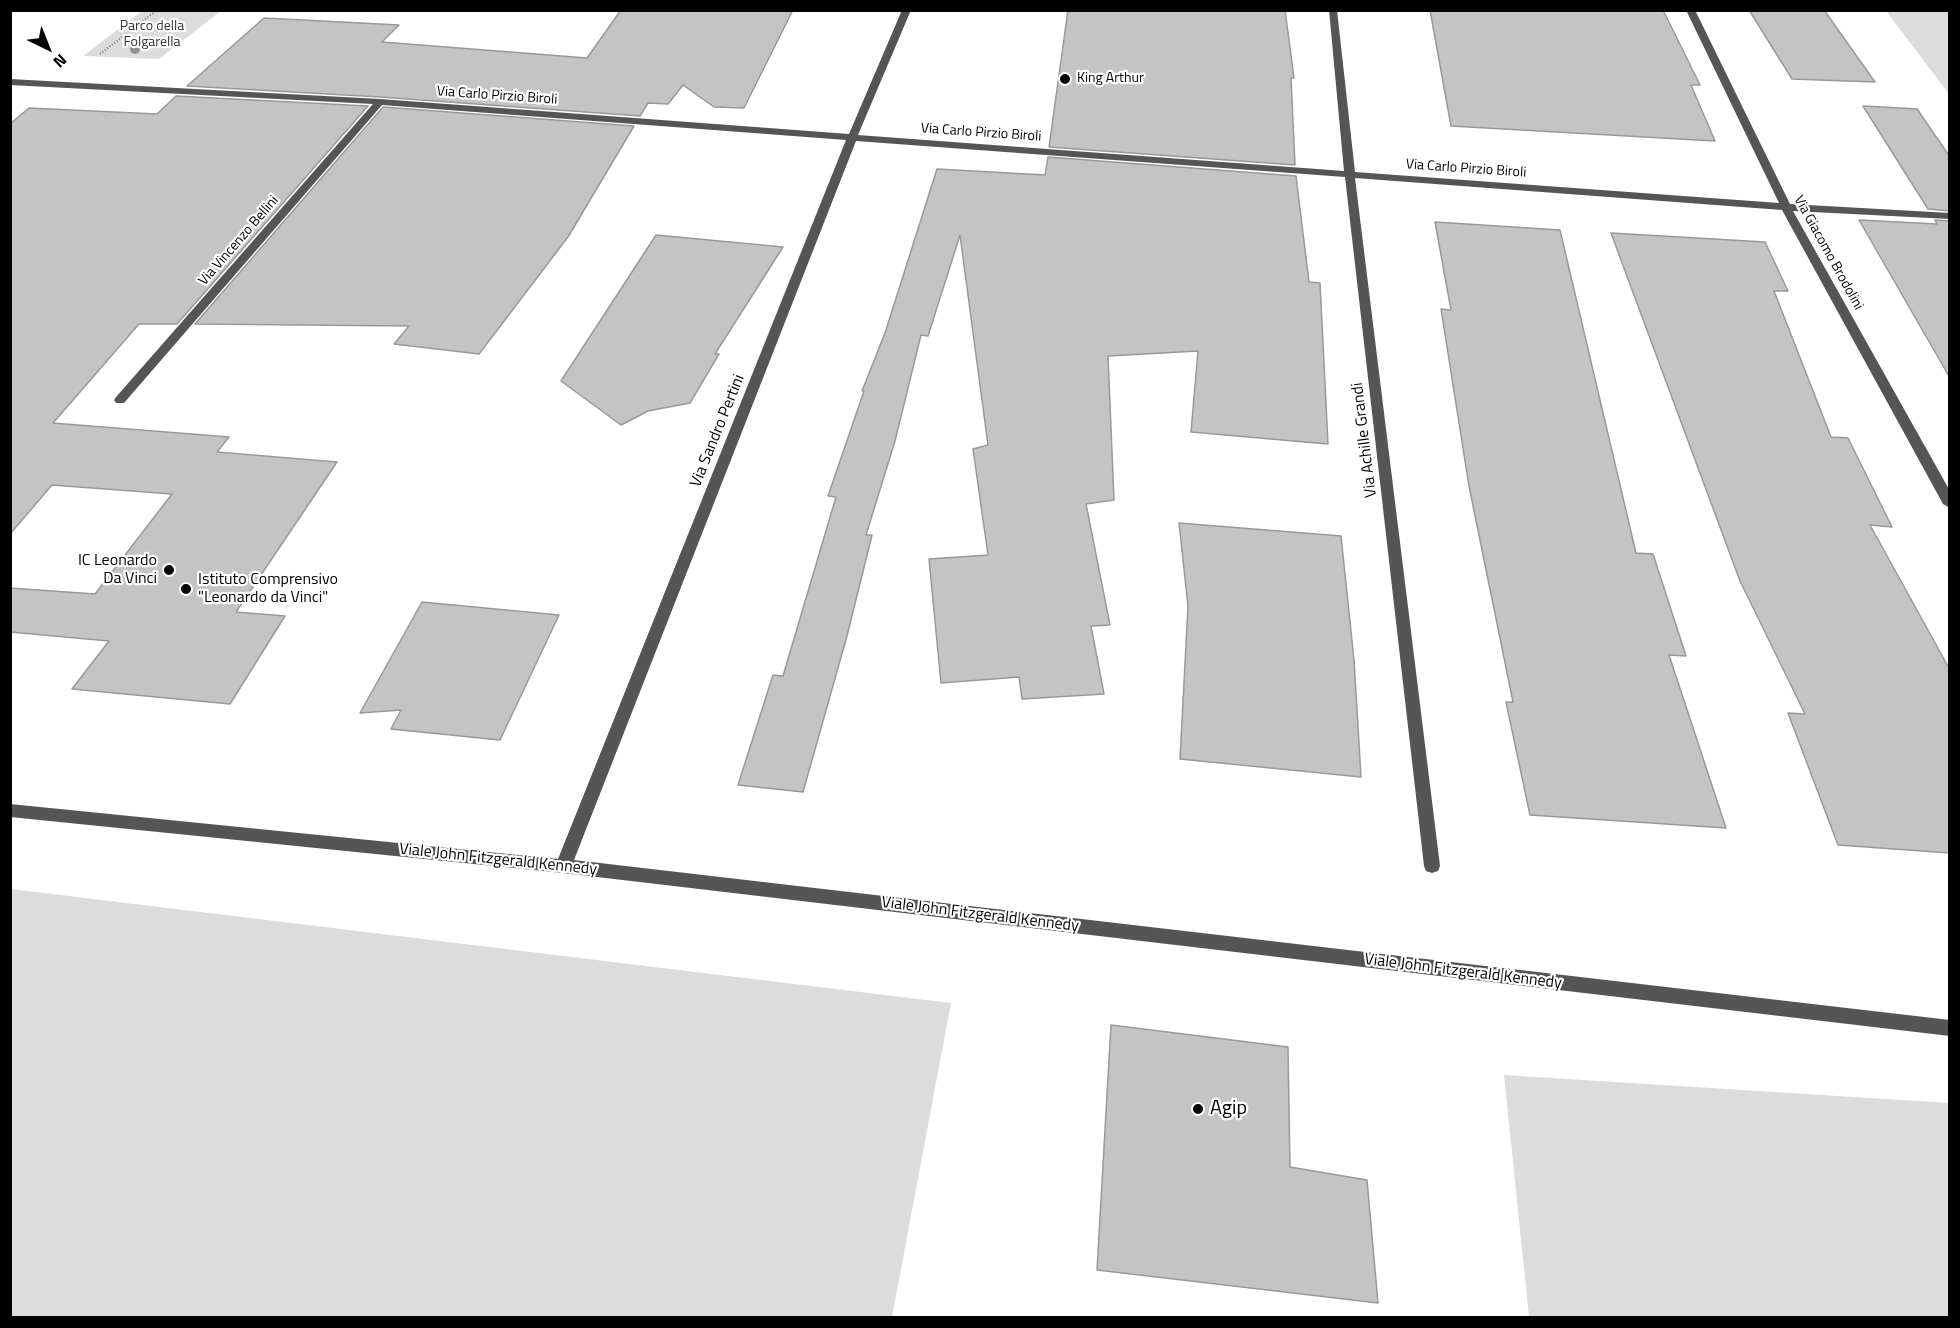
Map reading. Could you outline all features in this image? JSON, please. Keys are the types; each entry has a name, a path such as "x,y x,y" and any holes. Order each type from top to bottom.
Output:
{"street":[{"name":"Via Sandro Pertini","path":"563,866 852,138 907,10"},
{"name":"Via Achille Grandi","path":"1333,10 1350,175 1432,866"},
{"name":"Via Giacomo Brodolini","path":"1690,10 1786,207 1950,504"},
{"name":"Via Carlo Pirzio Biroli","path":"12,84 65,83 380,102 1786,207 1950,216"},
{"name":"Via Vincenzo Bellini","path":"120,400 380,102"},
{"name":"Viale John Fitzgerald Kennedy","path":"10,810 563,866 1950,1028"}],"path":[{"path":"65,83 157,10"}],"green space":[{"name":"Parco della Folgarella","path":"142,11 221,11 159,59 83,56"},
{"path":"1886,11 1949,11 1949,94"},
{"path":"11,889 951,1003 892,1317 11,1317"},
{"path":"1504,1075 1949,1103 1949,1317 1529,1317"}],"building":[{"path":"621,10 793,10 744,108 714,107 683,85 668,104 648,103 640,116 187,86 264,18 399,25 382,42 587,58"},
{"path":"1068,10 1285,10 1294,78 1291,78 1295,165 1049,147"},
{"path":"1430,10 1663,10 1700,85 1691,85 1715,141 1451,126"},
{"path":"1749,10 1824,10 1875,82 1792,79"},
{"path":"176,96 368,106 177,324 139,324 53,423 229,437 217,452 337,462 236,612 285,616 230,704 72,689 109,641 10,632 10,588 95,594 172,494 52,485 10,534 10,124 29,108 157,114"},
{"path":"1863,106 1917,109 1950,157 1950,211 1928,209"},
{"path":"383,107 634,126 568,237 479,354 394,344 409,326 195,324"},
{"path":"1048,157 1296,176 1309,282 1320,283 1328,444 1191,432 1198,351 1108,356 1114,500 1086,504 1110,625 1091,626 1104,694 1022,699 1019,677 941,683 929,559 988,555 973,449 988,445 960,235 928,336 921,335 895,441 866,535 872,535 847,636 803,792 738,785 773,675 783,676 836,497 828,496 864,391 862,391 885,333 937,169 1045,175"},
{"path":"1859,220 1937,224 1935,220 1950,221 1950,378"},
{"path":"1435,222 1560,230 1636,553 1653,554 1686,656 1669,655 1726,828 1530,815 1506,702 1513,702 1469,486 1441,309 1451,310"},
{"path":"1611,233 1765,242 1788,291 1774,291 1831,437 1848,438 1892,527 1870,525 1950,670 1950,853 1838,845 1788,713 1805,714 1740,581"},
{"path":"656,235 783,247 715,354 719,354 690,403 648,411 621,425 561,381"},
{"path":"1179,523 1341,536 1354,660 1361,777 1180,759 1188,606"},
{"path":"422,602 559,615 500,740 391,729 401,710 360,713"},
{"name":"Agip","path":"1111,1025 1288,1047 1290,1167 1367,1180 1378,1303 1097,1270"}],"place":[{"name":"King Arthur","path":"1065,79"},
{"name":"IC Leonardo Da Vinci","path":"169,570"},
{"name":"Istituto Comprensivo \"Leonardo da Vinci\"","path":"186,589"},
{"name":"Agip","path":"1198,1109"}]}
